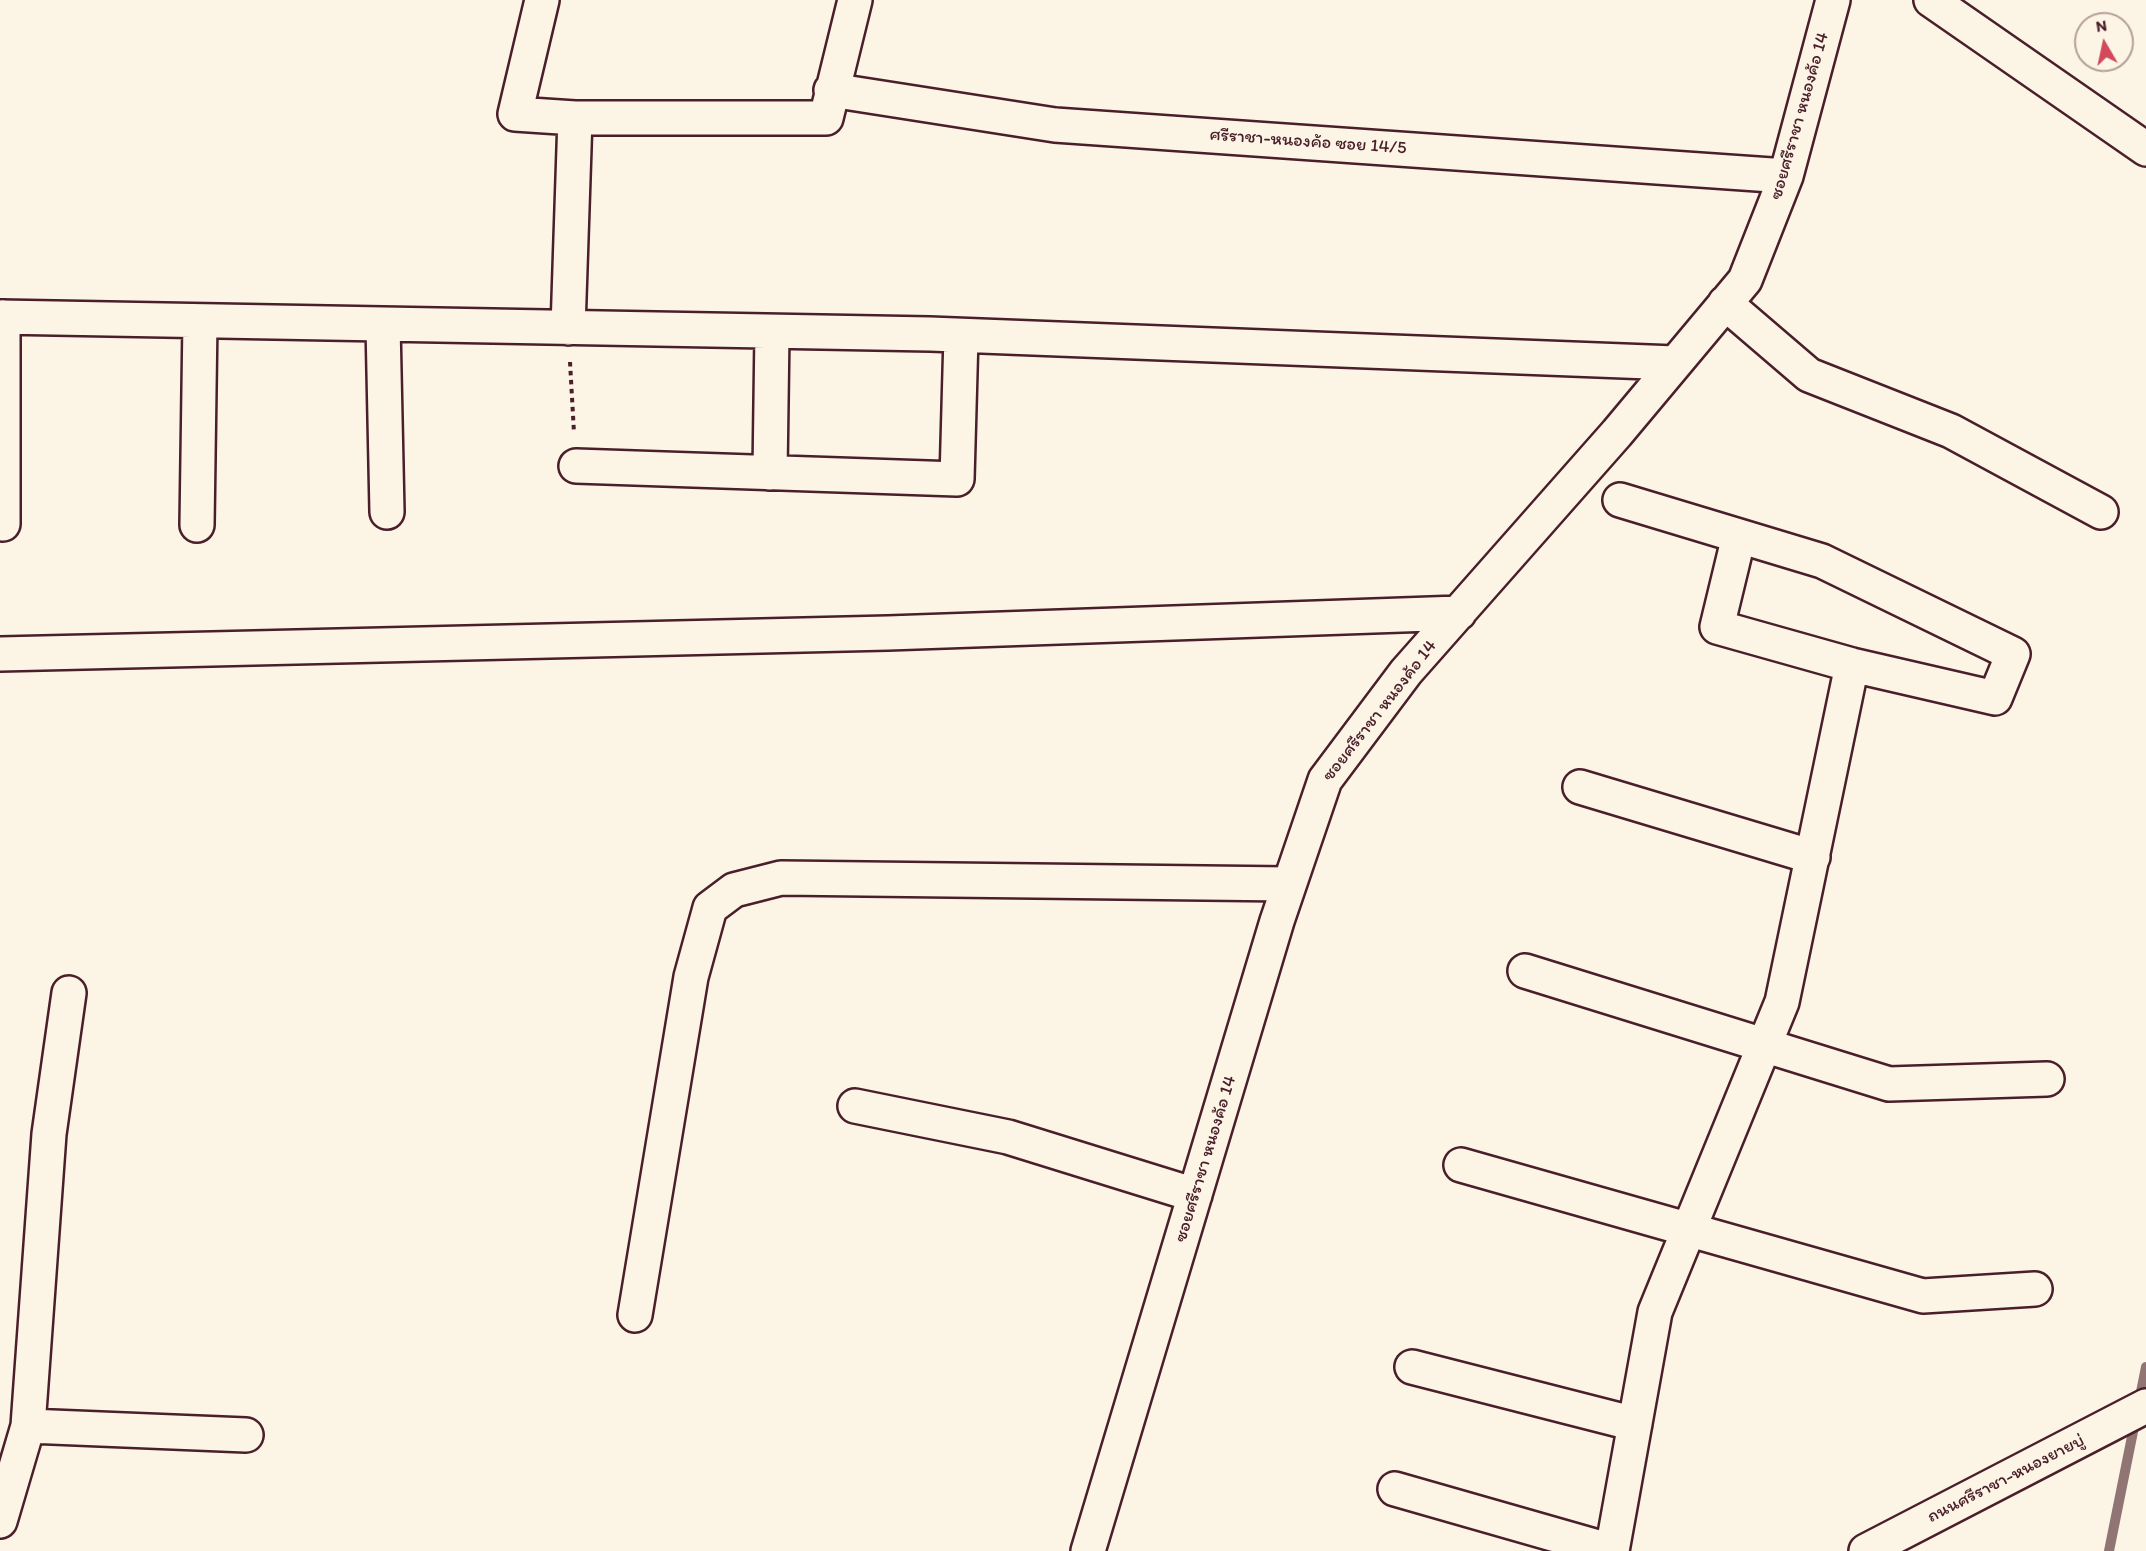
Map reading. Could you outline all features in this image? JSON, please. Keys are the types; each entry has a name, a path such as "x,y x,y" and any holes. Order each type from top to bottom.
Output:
{"street":[{"path":"542,0 515,114 575,118 826,118 831,90 855,0"},
{"name":"ซอยศรีราชา หนองค้อ 14","path":"1088,1551 1289,884 1325,780 1406,672 1617,433 1745,280 1786,176 1833,0"},
{"path":"1931,0 2146,149"},
{"name":"ศรีราชา-หนองค้อ ซอย 14/5","path":"831,90 1055,124 1786,176"},
{"path":"568,328 575,118"},
{"path":"1725,303 1809,375 1951,431 2101,512"},
{"path":"3,524 1,317 961,336 1676,363"},
{"path":"197,525 200,321"},
{"path":"383,325 387,512"},
{"path":"770,473 772,332"},
{"path":"576,466 957,479 961,336"},
{"path":"1620,500 1822,561 2013,654 1995,698 1852,665 1717,627 1739,536"},
{"path":"0,654 888,633 1459,613"},
{"path":"1395,1489 1612,1551 1655,1311 1782,1002 1852,665"},
{"path":"1580,787 1813,857"},
{"path":"634,1315 691,977 710,908 734,890 781,878 1289,884"},
{"path":"1525,971 1889,1084 2048,1079"},
{"path":"0,1521 28,1426 49,1134 69,993"},
{"path":"855,1106 1008,1137 1195,1195"},
{"path":"1461,1165 1923,1296 2035,1290"},
{"path":"1412,1368 1635,1424"},
{"name":"ถนนศรีราชา-หนองยายบู่","path":"1866,1551 2146,1406"},
{"path":"28,1426 246,1435"}],"path":[{"path":"568,328 576,466"}],"waterway":[{"path":"2109,1551 2146,1367"}]}
